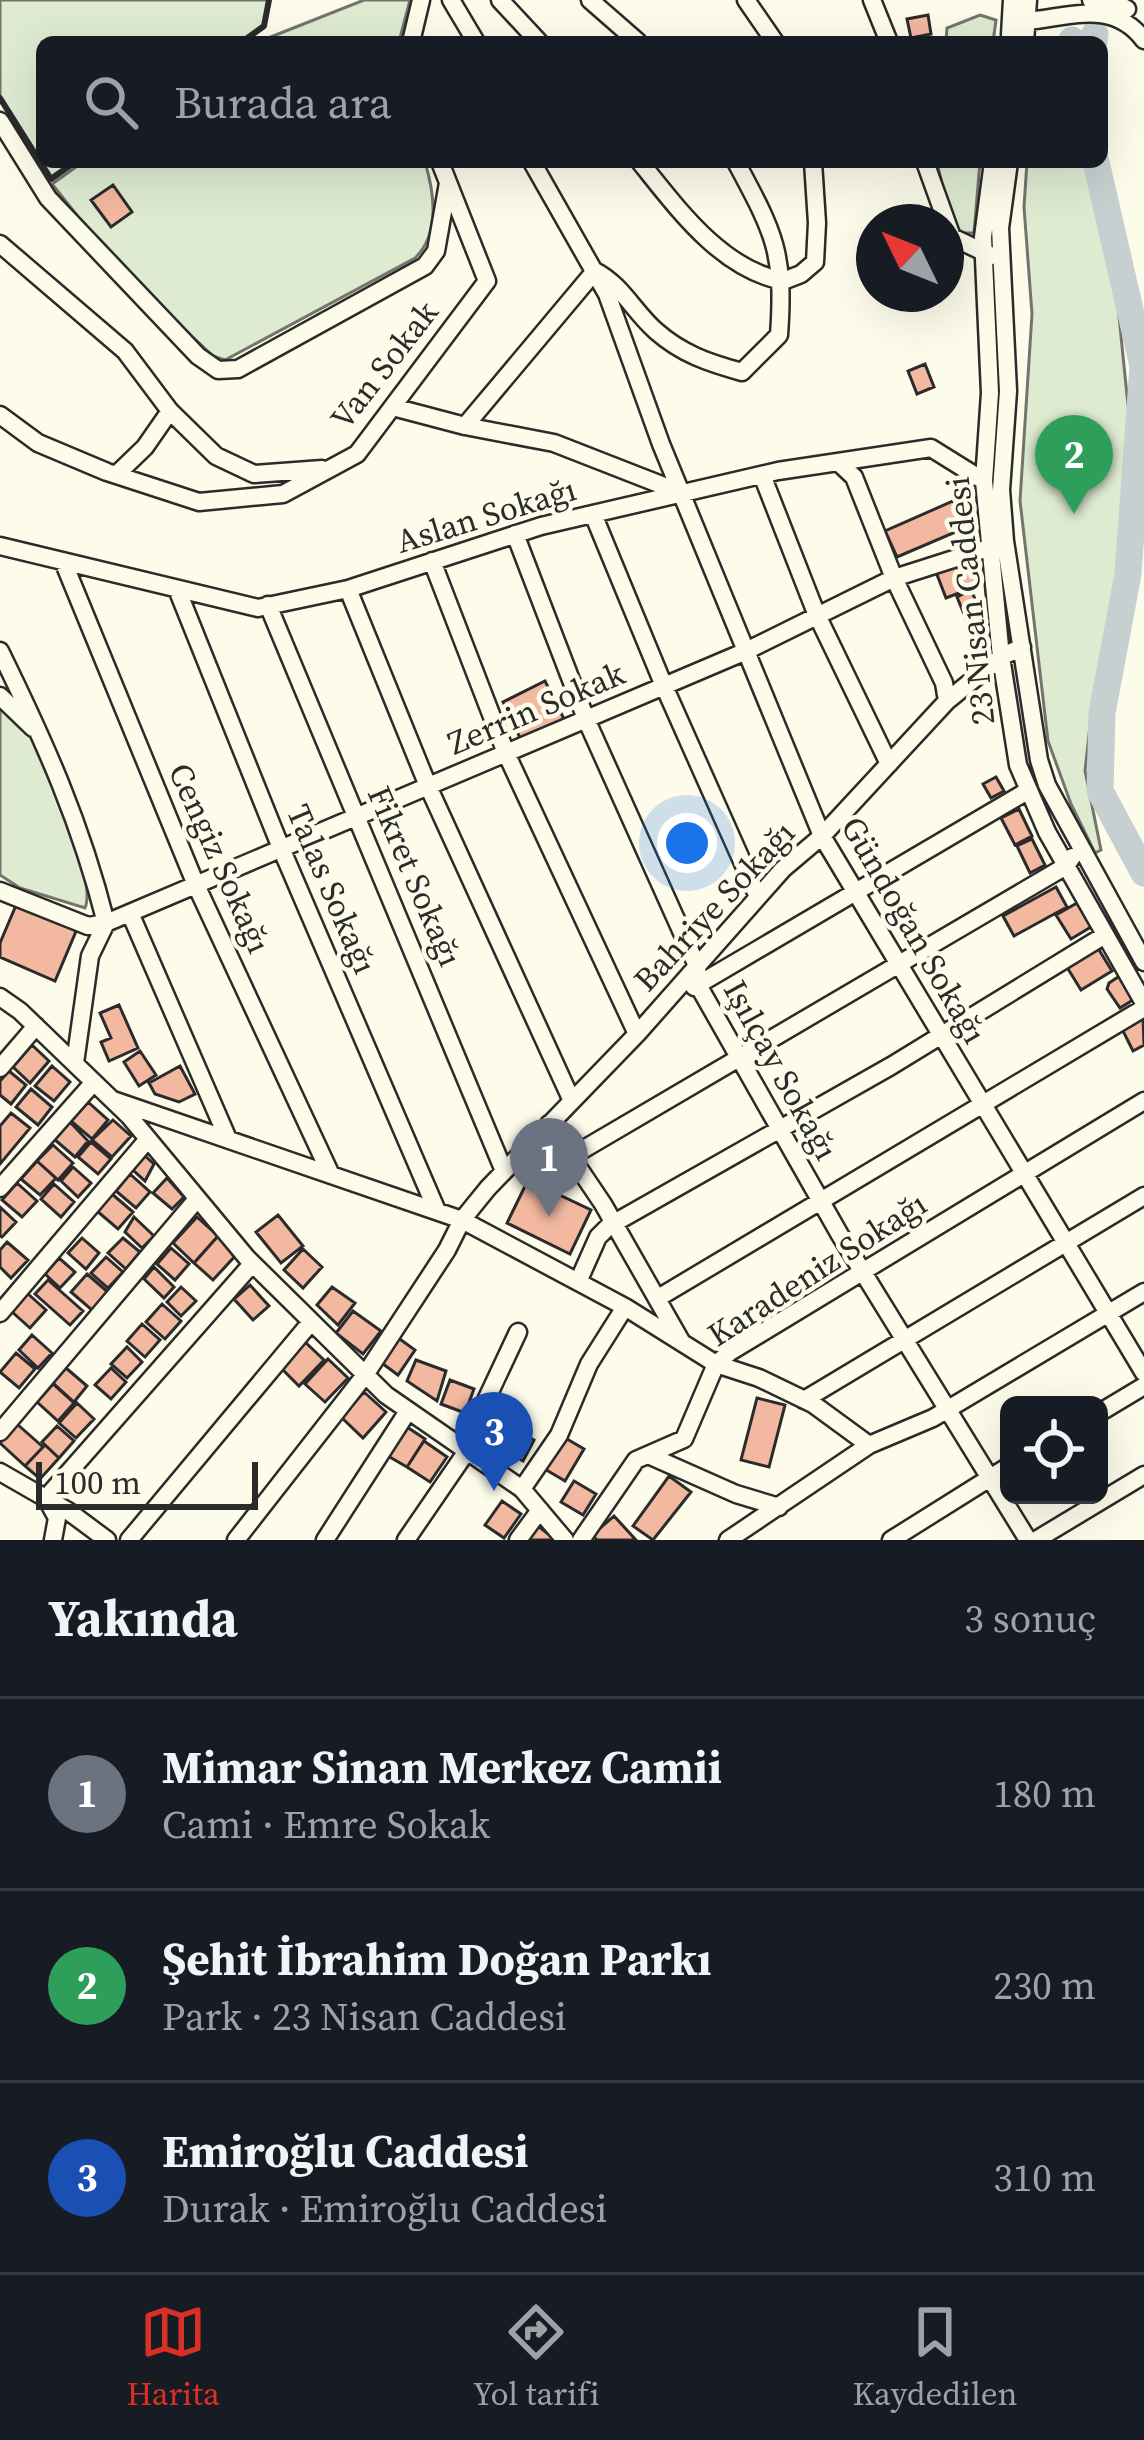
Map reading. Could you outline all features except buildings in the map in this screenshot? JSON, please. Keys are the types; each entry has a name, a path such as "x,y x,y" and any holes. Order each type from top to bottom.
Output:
{"street":[{"path":"412,36 421,0"},
{"path":"452,0 473,36"},
{"path":"500,0 533,36"},
{"path":"590,0 631,36"},
{"path":"746,0 771,36"},
{"path":"872,0 887,36"},
{"path":"1009,36 1012,0"},
{"path":"1026,36 1028,0"},
{"path":"1091,0 1130,10 1144,37"},
{"path":"1011,36 1016,26 1028,21 1108,12 1127,19 1144,37"},
{"path":"0,121 48,198 198,356 218,370 238,369 425,266 436,251 448,182"},
{"name":"Van Sokak","path":"0,415 38,443 199,502 283,494 357,454 487,281 442,168"},
{"path":"535,168 595,271 610,279 656,332 697,360 742,372 779,334 783,281 772,230 739,168"},
{"path":"645,168 716,247 760,277 783,281 815,262 813,168"},
{"path":"927,168 952,237 993,256"},
{"name":"23 Nisan Caddesi","path":"993,168 984,481 1001,657 1018,765 1066,866 1144,1005"},
{"name":"23 Nisan Caddesi","path":"1008,168 993,256 1008,391 1001,490 1039,760 1047,785 1144,962"},
{"path":"0,244 125,351 170,411 216,456 254,474 329,469"},
{"path":"465,426 595,271"},
{"name":"Gündoğan Sokağı","path":"595,271 744,652 822,836 1144,1373"},
{"path":"393,406 465,426 554,442 683,493"},
{"path":"116,475 146,447 170,411"},
{"name":"Aslan Sokağı","path":"0,546 258,608 348,589 514,534 762,475 931,448 984,481"},
{"path":"838,462 854,477 894,578 944,683 947,700"},
{"path":"762,475 816,613 889,764"},
{"path":"593,514 758,897"},
{"name":"Işılçay Sokağı","path":"514,534 586,719 697,975 863,1274 945,1411 1032,1540"},
{"name":"Zerrin Sokak","path":"106,923 744,652 894,578 988,548"},
{"path":"432,561 506,753 637,1034"},
{"name":"Cengiz Sokağı","path":"63,562 196,885 331,1175"},
{"name":"Talas Sokağı","path":"177,589 281,848 437,1211"},
{"path":"348,589 428,786 572,1101"},
{"name":"Fikret Sokağı","path":"268,605 504,1172"},
{"name":"Bahriye Sokağı","path":"236,1540 365,1375 462,1220 504,1172 660,1007 697,975 758,897 822,836 947,700 1001,657 1022,647"},
{"path":"0,651 42,737 87,848 106,923 90,956 75,1063"},
{"path":"0,696 42,737"},
{"path":"697,975 855,892 1029,790"},
{"path":"572,1156 1066,866 1082,849"},
{"path":"0,890 88,926 106,923"},
{"path":"130,913 227,1139"},
{"path":"578,1282 598,1237 614,1223 1106,935"},
{"path":"0,998 113,1100 252,1264 365,1375 408,1411 522,1489 565,1540"},
{"path":"658,1298 1144,1005"},
{"path":"0,1068 36,1026"},
{"path":"0,1188 94,1082"},
{"path":"113,1100 462,1220 626,1307 716,1364 804,1400 869,1445"},
{"name":"Karadeniz Sokağı","path":"581,1540 636,1460 684,1439 716,1364 730,1352 1144,1101"},
{"path":"549,1124 614,1223 685,1346"},
{"path":"0,1313 148,1139"},
{"path":"804,1400 1144,1196"},
{"path":"0,1432 197,1199"},
{"path":"46,1498 252,1264"},
{"path":"728,1540 869,1445 945,1411 1144,1292"},
{"path":"522,1489 560,1435 589,1364 626,1307"},
{"path":"129,1540 311,1322"},
{"path":"406,1540 466,1451 518,1332"},
{"path":"1108,1408 1144,1386"},
{"path":"325,1540 408,1411"},
{"path":"648,1455 736,1494 779,1507"},
{"path":"891,1540 1000,1471"},
{"path":"0,1472 107,1540"},
{"path":"1032,1540 1144,1474"},
{"path":"46,1498 57,1519 53,1540"},
{"path":"518,1540 540,1510"}],"green space":[{"path":"0,0 269,0 264,26 250,36 36,36 36,155 0,98"},
{"path":"364,0 410,0 401,36 273,36"},
{"path":"980,15 996,20 994,36 946,36 947,28"},
{"path":"44,168 67,168 51,179"},
{"path":"75,168 426,168 432,225 415,258 225,360 213,356 120,269 52,184"},
{"path":"938,168 979,168 974,233 964,233 964,204 947,204"},
{"path":"1027,168 1088,168 1115,277 1129,415 1128,527 1085,771 1101,850 1095,853 1048,741 1020,501 1032,314 1024,207"},
{"path":"0,705 33,739 61,797 85,873 85,908 20,888 0,875"}],"waterway":[{"path":"1097,168 1143,366 1128,574 1102,713 1100,791 1144,873"}],"wall":[{"path":"250,36 264,26 269,0"},
{"path":"0,98 36,155"},
{"path":"44,168 51,179 67,168"}],"place":[{"name":"Şehit İbrahim Doğan Parkı","path":"1074,514"},
{"name":"Mimar Sinan Merkez Camii","path":"549,1217"},
{"name":"Emiroğlu Caddesi","path":"494,1491"}]}
